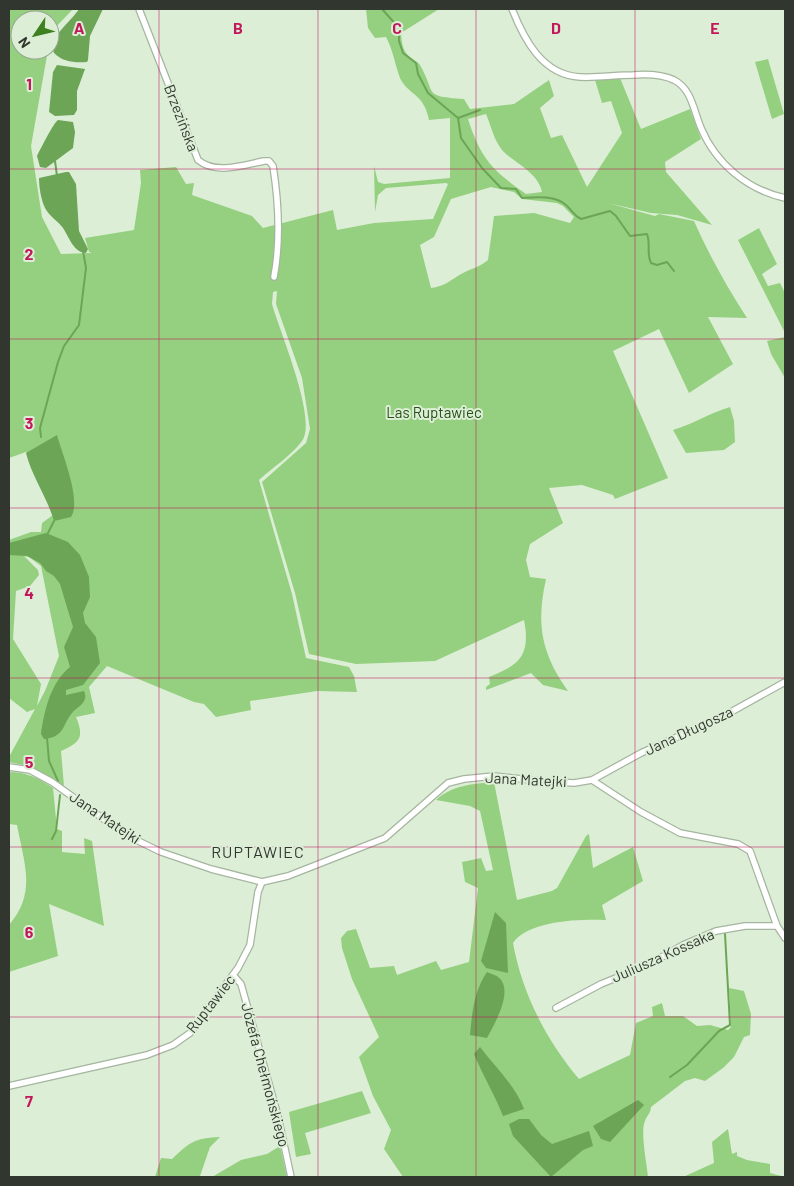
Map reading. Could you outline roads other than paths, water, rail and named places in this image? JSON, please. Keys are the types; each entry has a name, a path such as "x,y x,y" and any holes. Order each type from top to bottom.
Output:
{"street":[{"name":"Brzezińska","path":"138,9 198,160 203,164 215,167 231,168 264,160 269,161 272,166 280,225 274,277"},
{"path":"512,9 528,45 540,57 565,74 579,77 648,74 662,76 675,81 686,91 710,146 726,165 750,186 767,194 785,198"},
{"name":"Jana Długosza","path":"592,780 640,753 722,717 785,682"},
{"name":"Jana Matejki","path":"9,767 30,770 52,782 126,835 153,848 211,869 262,882 288,876 385,838 448,783 464,779 494,776 557,782 592,780"},
{"path":"592,780 641,812 680,832 738,844 750,851 777,926 785,938"},
{"name":"Ruptawiec","path":"9,1086 147,1055 173,1045 190,1033 233,975 250,945 258,892 262,882"},
{"name":"Juliusza Kossaka","path":"556,1008 601,984 648,965 683,945 716,931 745,926 777,926"},
{"name":"Józefa Chełmońskiego","path":"233,975 240,984 243,994 278,1116 291,1177"}],"waterway":[{"path":"382,9 399,28 399,41 403,53 416,63 418,74 428,93 458,118 461,138 482,168 501,188 516,189 522,198 545,197 562,202 581,219 610,211 616,216 630,236 647,234 651,263 657,265 667,262 674,271"},
{"path":"458,118 480,110"},
{"path":"55,161 57,176"},
{"path":"41,437 40,428 58,362 64,346 79,325 86,268 83,251"},
{"path":"47,535 54,521"},
{"path":"47,738 49,761 58,781"},
{"path":"52,839 56,831 60,795"},
{"path":"670,1077 687,1065 719,1031 730,1025 725,934"}],"district":[{"name":"RUPTAWIEC","path":"258,852"}],"park label":[{"name":"Las Ruptawiec","path":"434,413"}]}
